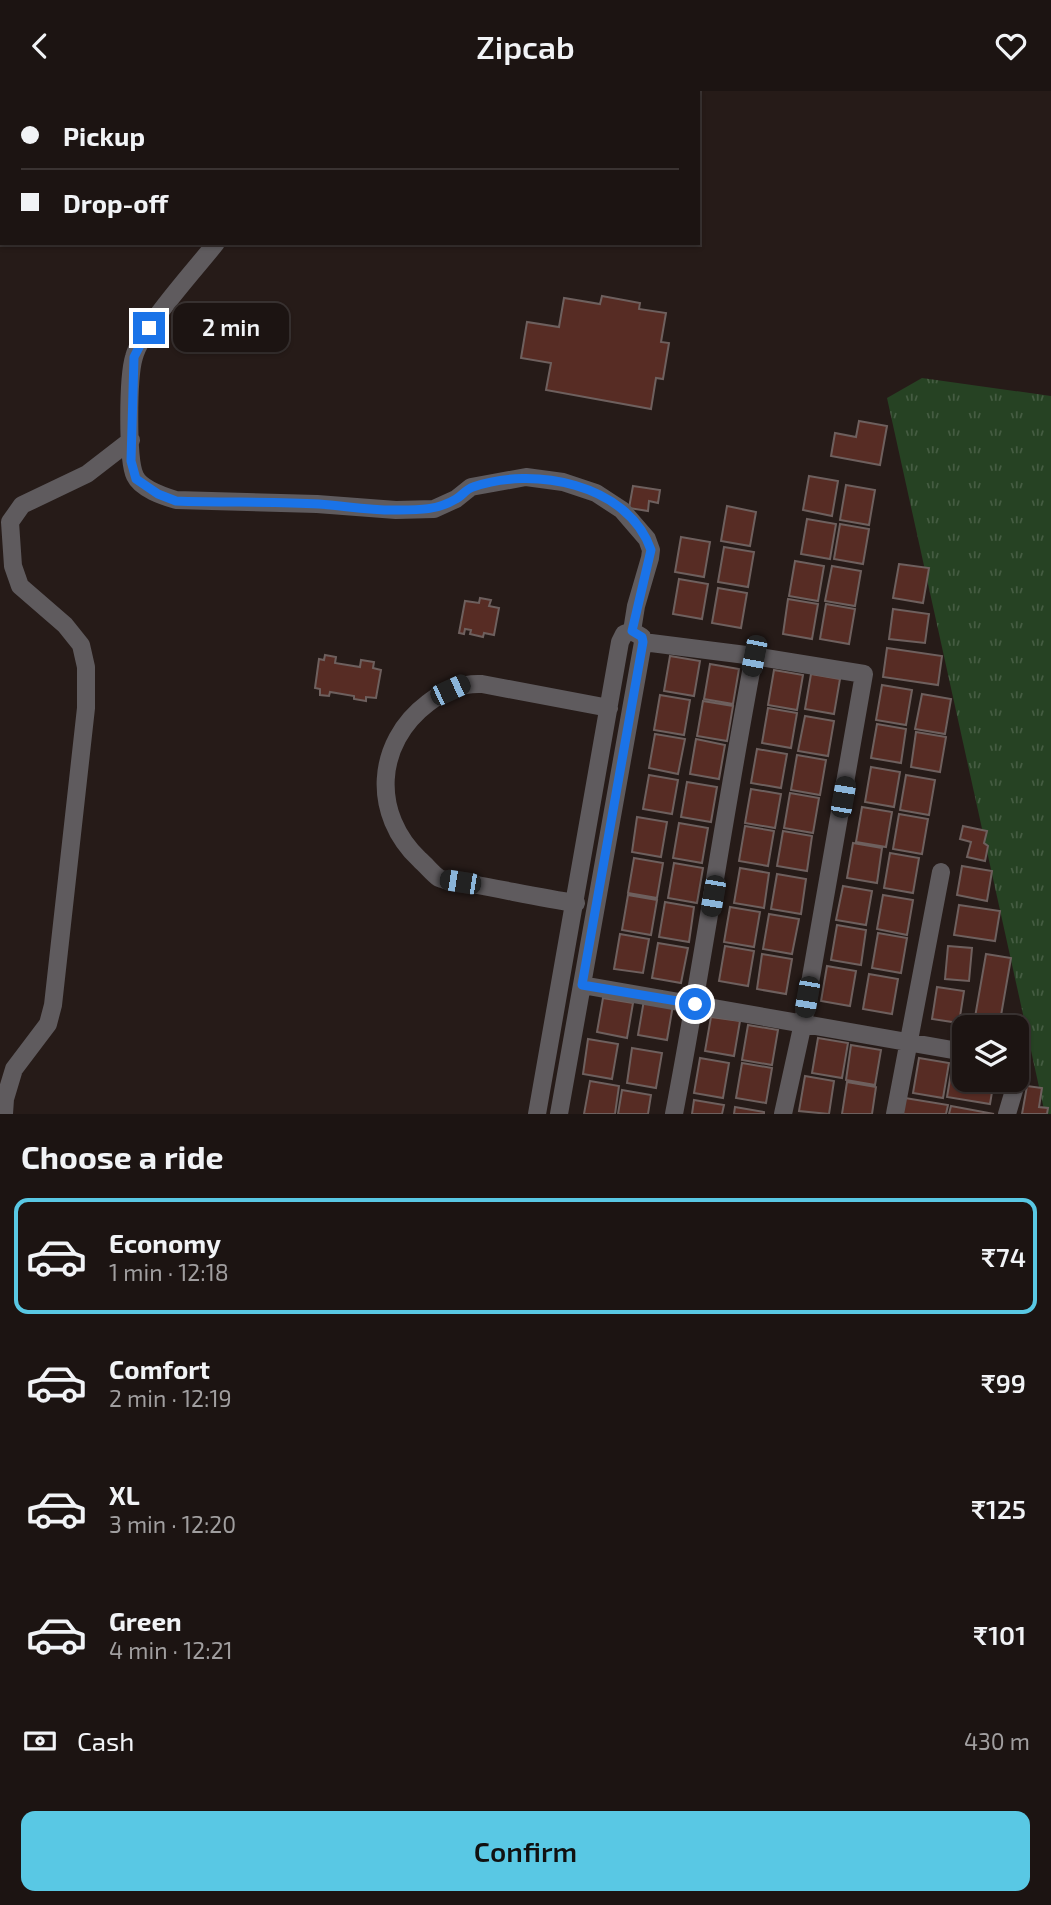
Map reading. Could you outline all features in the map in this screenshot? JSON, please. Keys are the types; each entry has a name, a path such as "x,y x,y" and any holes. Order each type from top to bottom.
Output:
{"street":[{"path":"214,245 149,328 134,357 131,461 136,479 158,494 176,501 317,504 396,510 433,509 456,499 471,487 526,477 563,482 596,493 622,510 647,539 651,550 559,1114"},
{"path":"4,1114 5,1099 14,1069 48,1024 53,1005 86,708 86,667 81,645 65,625 20,586 13,566 10,522 22,505 87,474 131,440"},
{"path":"537,1114 620,642 624,634 864,674 803,1023 783,1114"},
{"path":"674,1114 695,1004 737,741 754,656"},
{"path":"576,903 440,878 399,836 388,809 385,792 387,766 393,743 404,726 434,699 464,684 482,684 609,708"},
{"path":"895,1114 941,873"},
{"path":"582,985 952,1050"},
{"path":"1007,1114 1014,1092"}],"green space":[{"path":"922,378 1051,396 1051,1114 1045,1114 1029,1041 1029,1015 1023,1015 887,398"}],"building":[{"path":"602,296 640,303 639,309 666,313 661,342 669,343 663,379 656,378 651,409 546,390 551,363 521,358 527,322 559,327 564,298 600,304"},
{"path":"859,421 887,426 880,465 831,456 835,433 856,437"},
{"path":"809,476 838,481 832,516 803,510"},
{"path":"846,485 875,490 869,525 840,520"},
{"path":"633,486 660,490 658,503 649,501 648,511 629,508"},
{"path":"727,506 756,512 750,546 721,541"},
{"path":"807,519 836,524 830,559 801,554"},
{"path":"840,524 869,529 863,564 834,559"},
{"path":"681,537 710,542 704,577 675,572"},
{"path":"724,547 754,552 748,587 718,582"},
{"path":"795,561 824,566 818,601 789,596"},
{"path":"899,564 929,568 923,603 893,598"},
{"path":"832,566 861,571 855,606 825,601"},
{"path":"679,579 708,584 702,619 673,614"},
{"path":"718,588 747,593 741,628 712,623"},
{"path":"480,598 491,600 489,606 499,608 494,635 484,633 483,637 470,634 471,630 465,629 464,634 459,633 465,601 479,603"},
{"path":"788,599 818,604 812,639 783,634"},
{"path":"826,604 855,609 849,644 820,639"},
{"path":"893,609 929,614 925,643 889,639"},
{"path":"887,648 942,656 938,685 883,677"},
{"path":"325,655 336,657 335,663 360,667 361,660 374,662 373,668 381,670 376,698 366,697 366,701 330,692 329,696 320,695 320,689 315,688 319,659 324,660"},
{"path":"670,656 700,661 694,696 664,691"},
{"path":"710,664 739,669 733,704 704,699"},
{"path":"774,670 803,675 797,710 768,705"},
{"path":"811,674 840,679 834,714 805,709"},
{"path":"882,685 912,690 906,725 876,720"},
{"path":"922,694 951,699 945,734 915,729"},
{"path":"660,695 690,700 684,735 654,730"},
{"path":"703,701 733,706 727,741 697,736"},
{"path":"768,708 797,713 791,748 762,743"},
{"path":"805,716 834,721 828,756 798,751"},
{"path":"877,724 906,729 901,763 871,758"},
{"path":"916,732 946,737 940,772 911,767"},
{"path":"655,734 685,739 678,774 649,768"},
{"path":"696,739 725,745 719,779 690,774"},
{"path":"757,749 787,754 781,788 751,783"},
{"path":"797,755 826,760 820,795 791,790"},
{"path":"871,767 900,772 894,807 865,802"},
{"path":"649,775 678,780 672,814 643,809"},
{"path":"906,775 935,780 929,815 900,810"},
{"path":"687,782 717,787 711,822 681,817"},
{"path":"751,789 781,794 775,828 745,823"},
{"path":"790,793 819,798 813,833 784,828"},
{"path":"862,807 892,812 886,847 856,842"},
{"path":"899,814 928,819 922,854 893,849"},
{"path":"637,817 667,822 661,857 632,852"},
{"path":"679,823 708,828 702,863 673,858"},
{"path":"745,826 774,831 768,866 739,861"},
{"path":"963,826 987,831 984,843 988,846 985,861 967,857 971,842 960,839"},
{"path":"783,831 812,836 807,871 777,866"},
{"path":"853,843 882,848 877,883 847,878"},
{"path":"890,853 919,858 913,893 884,888"},
{"path":"634,858 663,863 657,898 628,893"},
{"path":"674,863 703,868 697,903 668,898"},
{"path":"962,866 992,871 987,901 957,895"},
{"path":"740,868 769,873 764,908 734,903"},
{"path":"777,874 806,879 801,914 771,909"},
{"path":"843,886 872,891 866,925 836,920"},
{"path":"628,895 657,900 651,935 622,930"},
{"path":"883,895 913,900 907,935 877,929"},
{"path":"665,902 694,907 689,942 659,937"},
{"path":"959,905 1000,911 995,941 954,935"},
{"path":"730,907 760,912 754,947 724,942"},
{"path":"769,914 799,919 792,954 763,949"},
{"path":"837,925 866,930 861,965 831,960"},
{"path":"878,933 907,938 901,973 872,968"},
{"path":"620,934 649,939 643,973 614,969"},
{"path":"658,943 688,948 681,983 652,978"},
{"path":"725,946 754,951 748,986 719,981"},
{"path":"948,946 972,948 969,981 945,979"},
{"path":"762,954 792,959 786,994 757,989"},
{"path":"986,954 1011,958 1001,1015 975,1015"},
{"path":"827,966 856,971 850,1006 821,1001"},
{"path":"869,974 898,979 892,1014 863,1009"},
{"path":"937,987 964,991 960,1015 952,1015 952,1022 932,1019"},
{"path":"603,998 633,1003 627,1038 597,1032"},
{"path":"644,1000 673,1005 667,1040 638,1035"},
{"path":"711,1017 740,1021 734,1056 705,1051"},
{"path":"748,1025 778,1030 772,1065 742,1060"},
{"path":"818,1038 848,1043 842,1078 812,1073"},
{"path":"588,1039 618,1044 612,1079 583,1074"},
{"path":"851,1045 881,1050 875,1085 846,1080"},
{"path":"632,1048 662,1053 656,1088 627,1083"},
{"path":"700,1058 729,1063 723,1098 694,1093"},
{"path":"919,1058 949,1063 943,1098 913,1093"},
{"path":"742,1063 772,1068 766,1103 736,1098"},
{"path":"952,1067 952,1092 992,1092 990,1104 947,1097"},
{"path":"805,1076 834,1081 829,1114 799,1111"},
{"path":"590,1081 619,1086 615,1114 584,1114"},
{"path":"847,1082 876,1087 872,1114 842,1114"},
{"path":"1029,1086 1042,1088 1039,1107 1048,1108 1047,1114 1022,1114"},
{"path":"622,1090 651,1095 648,1114 618,1114"},
{"path":"905,1098 948,1105 946,1114 902,1114"},
{"path":"694,1100 724,1105 722,1114 692,1114"},
{"path":"951,1106 994,1114 949,1114"},
{"path":"735,1107 764,1112 764,1114 734,1114"}],"route":[{"path":"149,328 134,357 130,422 131,461 136,479 158,494 176,501 317,504 396,510 433,509 456,499 471,487 526,477 563,482 596,493 622,510 636,524 651,550 632,631 642,637 643,642 582,985 695,1004"}]}
